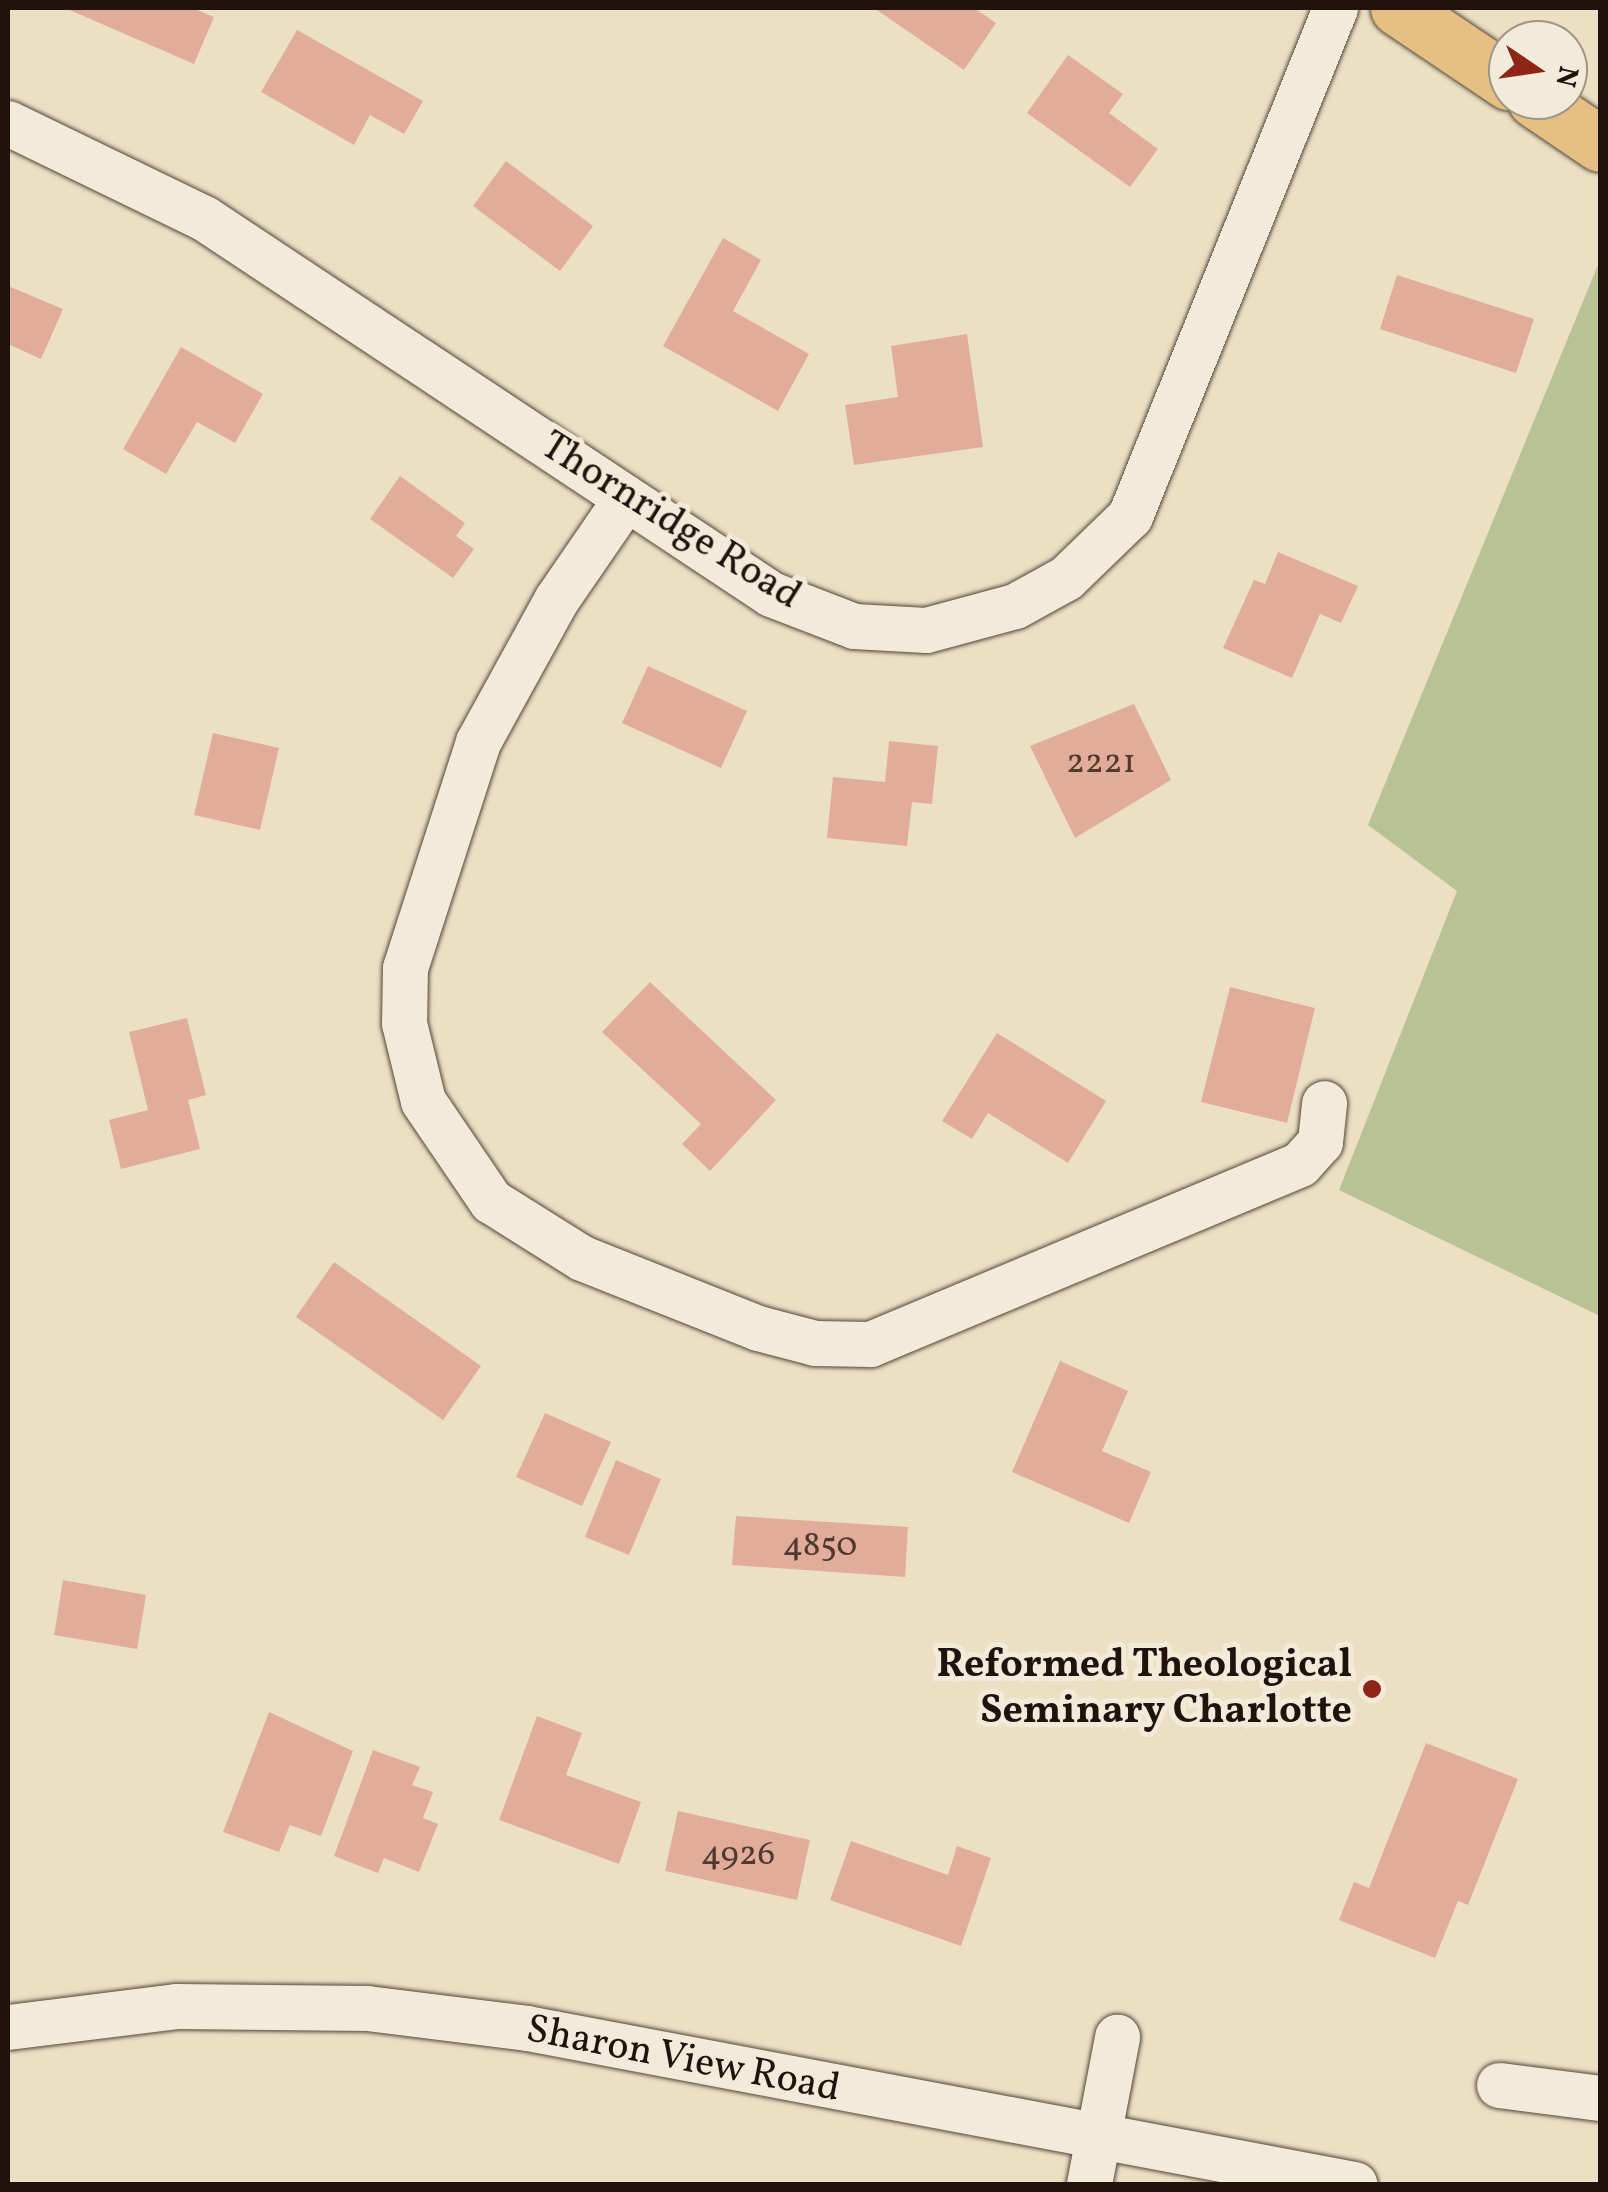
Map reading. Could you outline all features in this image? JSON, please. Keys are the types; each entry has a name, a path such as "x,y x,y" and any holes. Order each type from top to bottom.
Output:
{"main road":[{"path":"1398,8 1488,69"},
{"path":"1565,120 1600,144"}],"street":[{"name":"Thornridge Road","path":"8,123 204,218 772,594 854,626 968,623 1066,578 1130,516 1151,476 1335,8"},
{"path":"626,498 505,689 445,825 405,968 413,1074 450,1152 534,1234 758,1328 814,1343 870,1344 1300,1164 1320,1142 1324,1103"},
{"name":"Sharon View Road","path":"8,2027 176,2006 368,2008 527,2028 1354,2184"},
{"path":"1089,2184 1118,2038"},
{"path":"1499,2085 1600,2098"}],"green space":[{"path":"1600,260 1600,1316 1339,1190 1457,891 1368,825"}],"building":[{"path":"65,8 192,8 214,17 194,64"},
{"path":"874,8 974,8 996,23 964,70"},
{"path":"297,30 423,101 404,134 370,115 354,145 261,92"},
{"path":"1068,55 1123,94 1109,113 1158,149 1130,187 1027,113"},
{"path":"506,161 593,226 560,271 473,206"},
{"path":"723,238 761,260 733,311 809,354 778,411 663,346"},
{"path":"1397,275 1534,319 1516,373 1380,329"},
{"path":"8,286 63,309 41,359 8,344"},
{"path":"967,334 983,447 854,465 845,405 898,397 891,346"},
{"path":"181,347 263,394 235,443 197,422 166,474 123,449"},
{"path":"400,476 465,523 456,536 474,549 453,578 370,519"},
{"path":"1278,552 1358,586 1341,623 1320,614 1292,678 1223,648 1254,580 1265,584"},
{"path":"648,666 747,711 721,768 622,723"},
{"path":"1134,704 1171,780 1075,838 1030,746"},
{"path":"213,733 279,748 260,830 194,815"},
{"path":"889,741 938,746 932,804 912,802 907,846 827,838 833,777 885,782"},
{"path":"650,982 776,1100 710,1171 682,1144 701,1124 602,1032"},
{"path":"1230,987 1315,1008 1287,1123 1201,1102"},
{"path":"187,1018 206,1095 188,1100 200,1149 121,1169 109,1120 148,1110 129,1032"},
{"path":"997,1033 1106,1101 1068,1163 988,1113 972,1139 942,1121"},
{"path":"334,1262 481,1366 443,1420 296,1317"},
{"path":"1060,1361 1128,1391 1102,1451 1151,1472 1129,1523 1012,1472"},
{"path":"545,1413 611,1442 582,1506 516,1477"},
{"path":"616,1460 661,1479 629,1555 585,1537"},
{"path":"736,1516 908,1527 905,1577 732,1565"},
{"path":"63,1580 146,1595 137,1649 54,1635"},
{"path":"269,1712 353,1751 321,1836 290,1825 279,1852 223,1832"},
{"path":"537,1716 582,1733 566,1775 641,1802 619,1864 499,1820"},
{"path":"1426,1743 1518,1779 1468,1905 1458,1901 1435,1958 1339,1920 1354,1882 1369,1888"},
{"path":"373,1750 420,1767 412,1785 433,1792 423,1818 438,1824 419,1872 384,1858 378,1873 334,1856"},
{"path":"678,1811 810,1840 797,1900 665,1871"},
{"path":"851,1841 948,1875 957,1846 991,1858 961,1946 830,1900"}],"place":[{"name":"Reformed Theological Seminary Charlotte","path":"1372,1689"}]}
